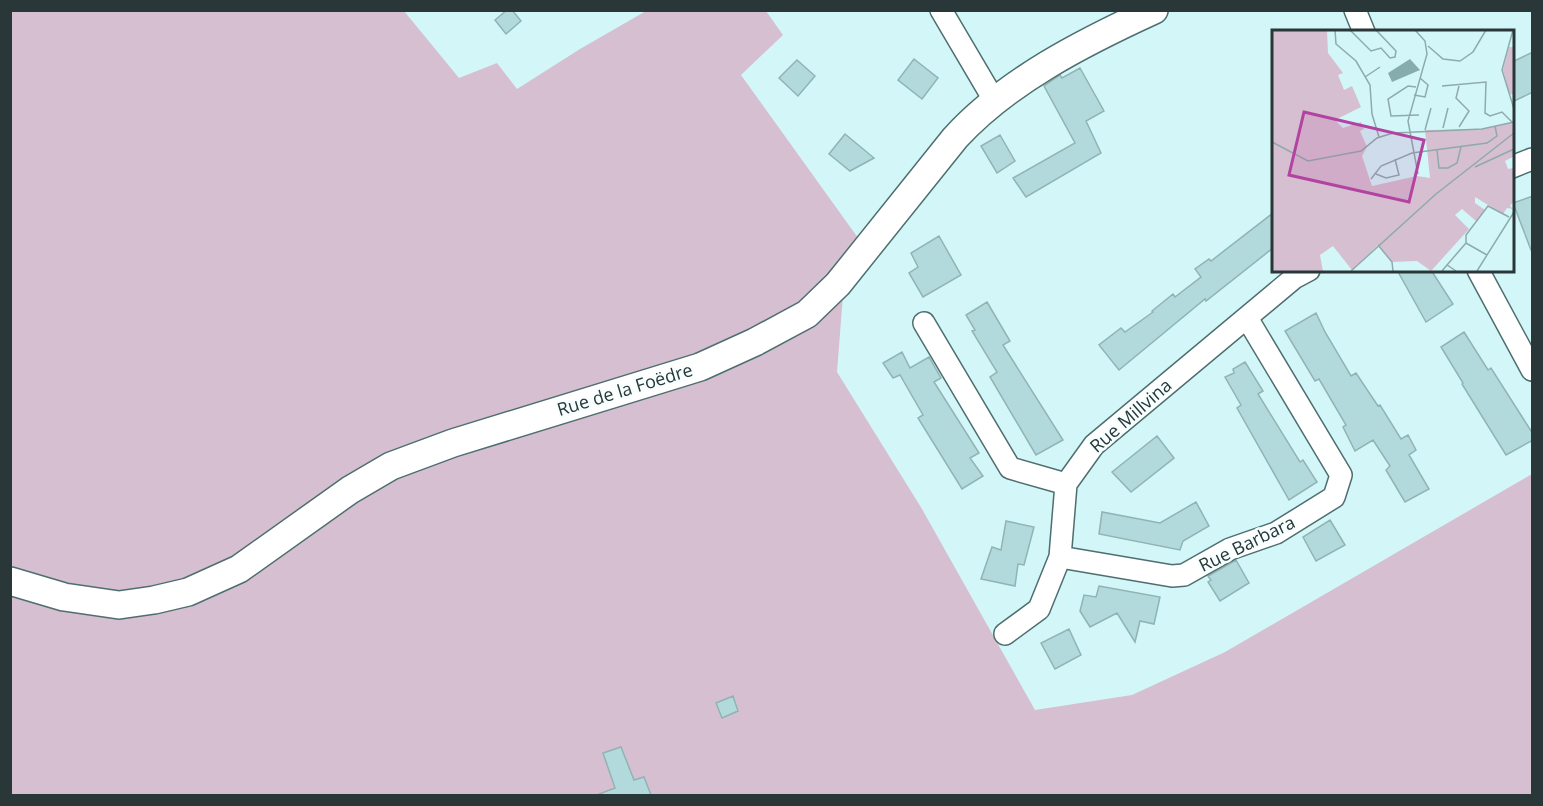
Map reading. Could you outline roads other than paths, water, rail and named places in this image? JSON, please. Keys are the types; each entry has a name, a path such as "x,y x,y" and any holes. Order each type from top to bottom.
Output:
{"street":[{"path":"940,10 968,53 994,100"},
{"name":"Rue de la Foëdre","path":"10,582 64,597 119,605 188,592 239,569 350,490 391,466 453,443 700,367 755,342 807,314 838,284 954,138 994,100 1116,28 1154,10"},
{"path":"1354,10 1363,30"},
{"path":"1513,167 1533,159"},
{"name":"Rue Millvina","path":"1066,484 1094,445 1294,278 1305,272"},
{"path":"1479,272 1529,356"},
{"name":"Rue Barbara","path":"1060,557 1172,576 1184,575 1230,549 1276,533 1334,497 1341,475 1247,318"},
{"path":"924,323 1011,468 1066,484 1060,557 1039,609 1005,634"}]}
